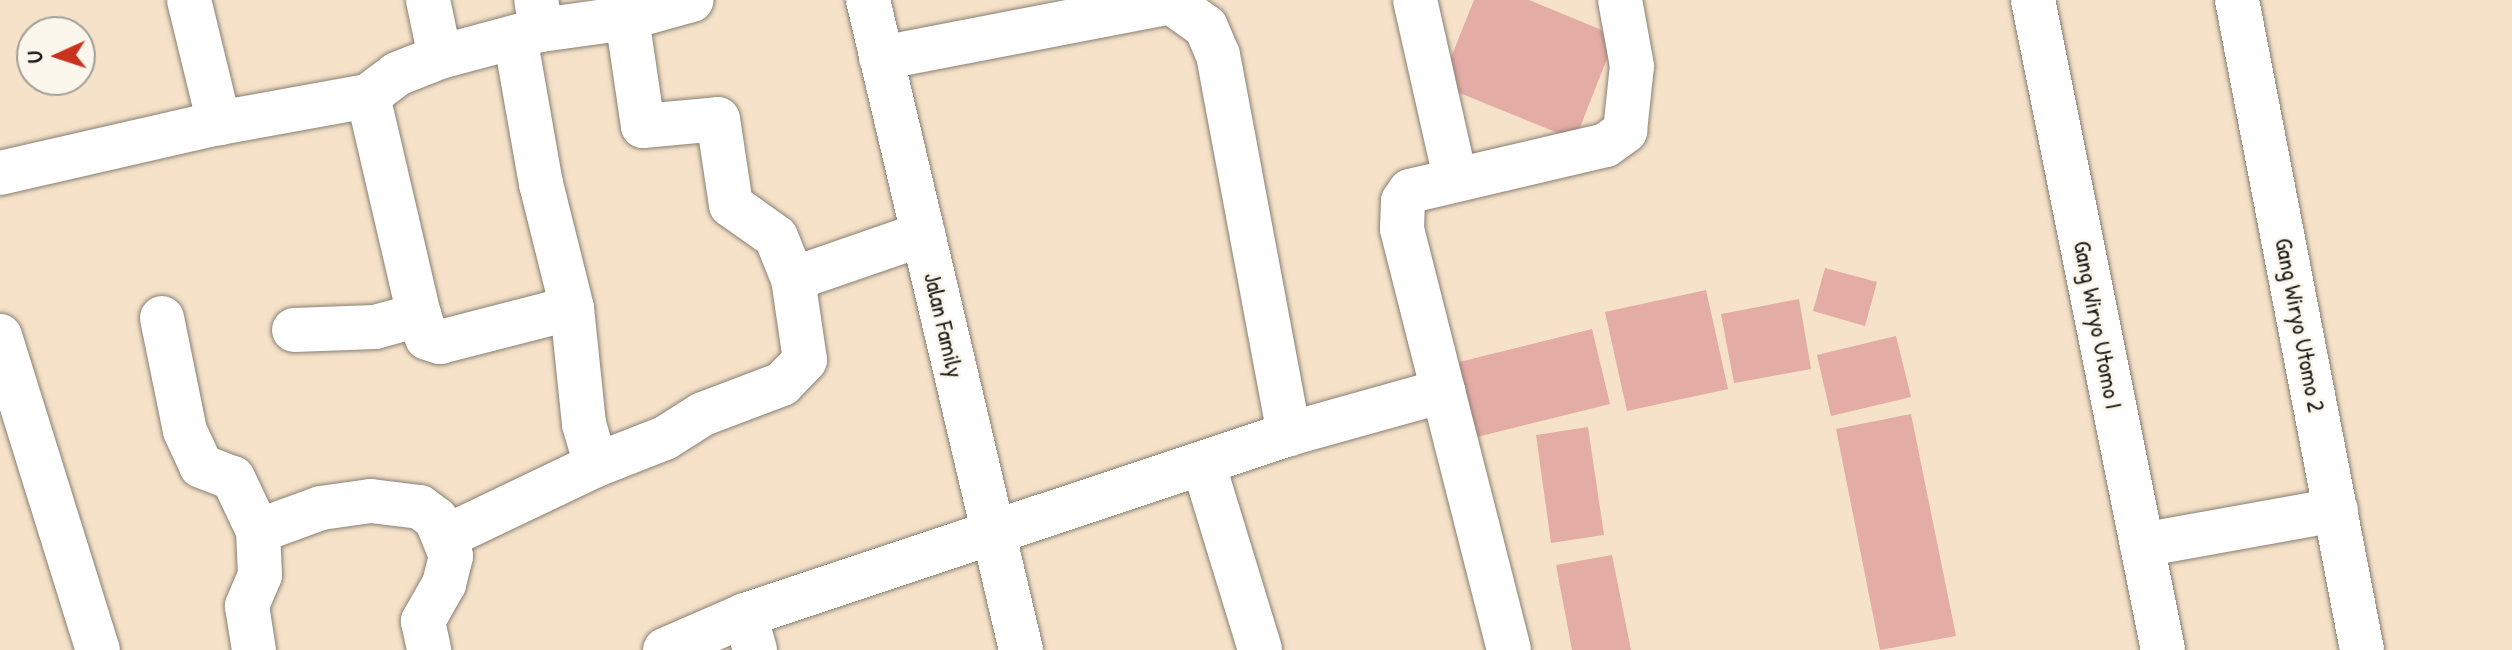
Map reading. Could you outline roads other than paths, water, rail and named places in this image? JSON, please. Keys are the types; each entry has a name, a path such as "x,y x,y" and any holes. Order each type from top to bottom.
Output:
{"street":[{"path":"189,0 219,123"},
{"path":"428,0 440,57"},
{"path":"0,173 219,123 368,96 397,74 530,22 627,18 692,0"},
{"name":"Jalan Family","path":"868,0 1021,650"},
{"path":"1415,0 1455,178"},
{"path":"1509,650 1402,215 1410,191 1606,145 1625,131 1632,66 1620,0"},
{"name":"Gang Wiryo Utomo I","path":"2033,0 2163,650"},
{"name":"Gang Wiryo Utomo 2","path":"2237,0 2362,650"},
{"path":"881,58 1171,2 1206,27 1218,55 1289,434"},
{"path":"445,537 596,465 655,443 703,414 782,384 798,373 805,360 793,279 776,237 731,205 718,119 632,129 627,18"},
{"path":"530,22 541,184 572,308 584,424 596,465"},
{"path":"368,96 427,338 440,342 572,308"},
{"path":"793,279 923,234"},
{"path":"294,330 375,327 419,315"},
{"path":"162,318 185,431 201,466 233,478 258,531 260,575 247,606 254,650"},
{"path":"0,336 11,416 98,650"},
{"path":"665,650 750,633 993,534 1289,434 1443,391"},
{"path":"1203,463 1260,650"},
{"path":"258,531 321,508 371,501 420,507 436,519 445,537 450,570 423,621 429,650"},
{"path":"2142,545 2336,510"}]}
